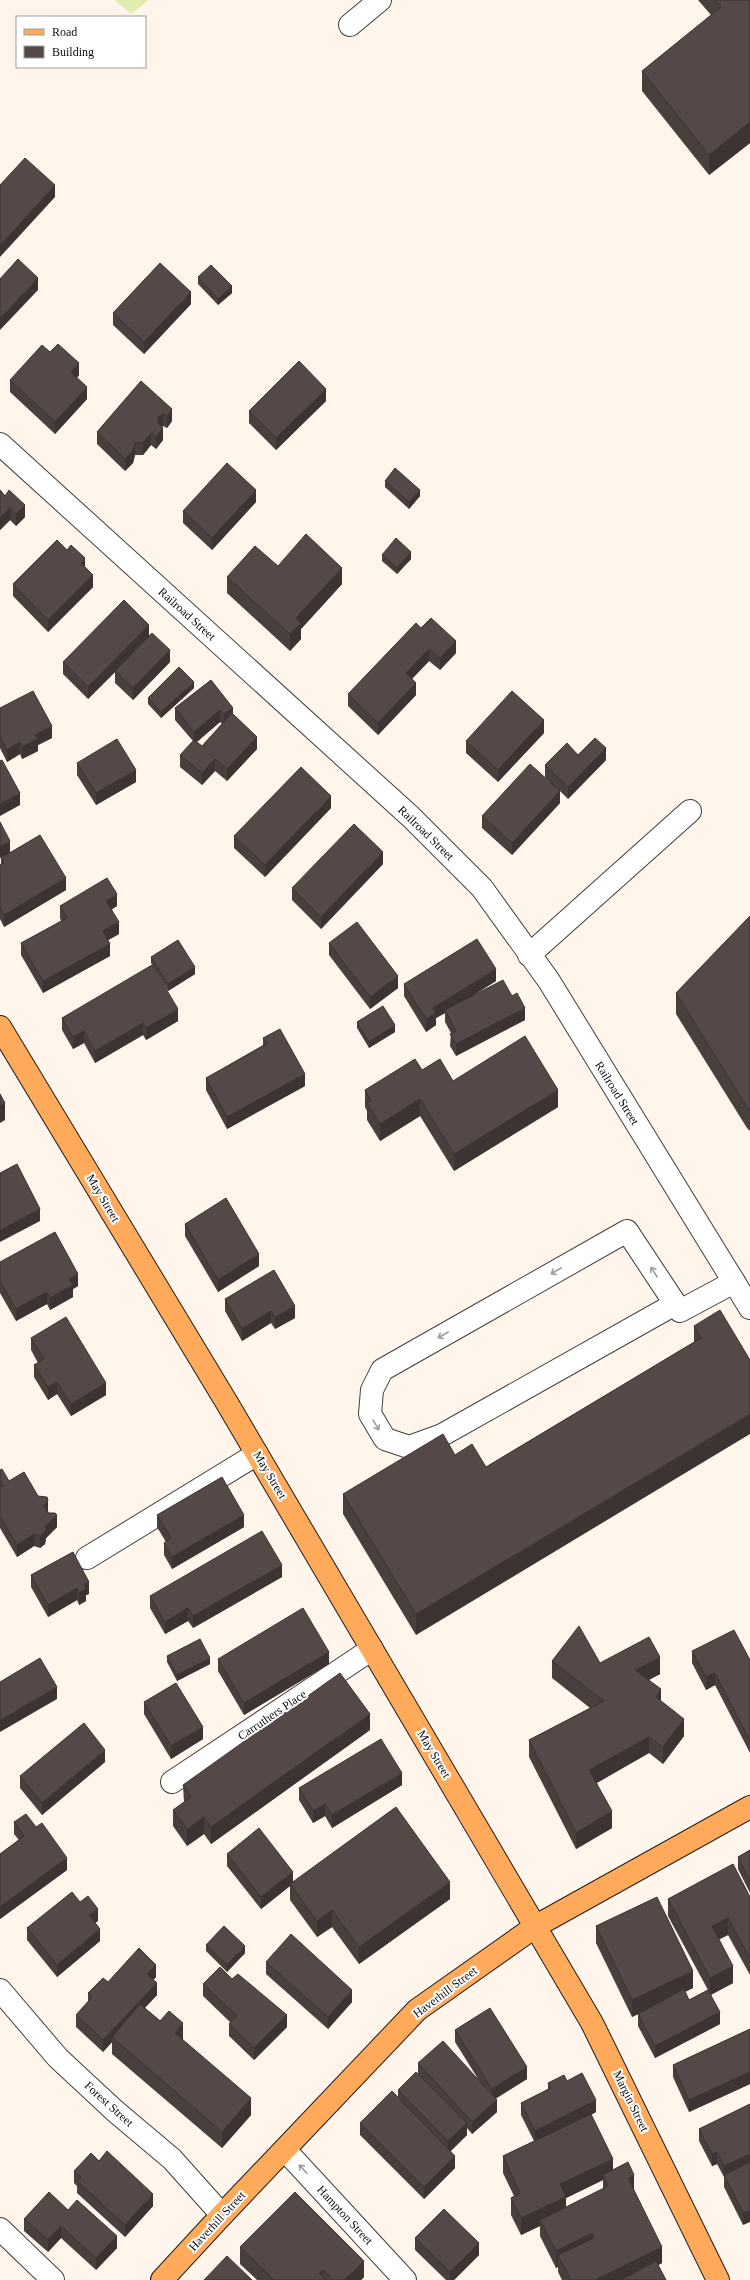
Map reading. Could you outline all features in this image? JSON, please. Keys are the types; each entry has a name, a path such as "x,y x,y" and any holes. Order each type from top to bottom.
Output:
{"main road":[{"name":"May Street","path":"0,1027 257,1454 536,1926"},
{"name":"Haverhill Street","path":"162,2280 417,2010 536,1926 750,1807"},
{"name":"Margin Street","path":"536,1926 592,2023 718,2280"}],"street":[{"path":"350,25 380,0"},
{"name":"Railroad Street","path":"0,444 411,817 482,888 548,981 750,1308"},
{"path":"530,955 690,811"},
{"path":"675,1304 442,1435 409,1447 385,1439 370,1414 372,1390 382,1370 627,1231 680,1311 734,1282"},
{"path":"87,1558 257,1454"},
{"name":"Carruthers Place","path":"172,1782 372,1649"},
{"name":"Forest Street","path":"0,1990 58,2058 115,2111 172,2159 222,2215"},
{"name":"Hampton Street","path":"285,2150 405,2280"},
{"path":"0,2229 53,2280"}],"green space":[{"path":"115,0 149,0 131,14"}],"building":[{"path":"715,0 750,0 750,122 709,155 642,71 721,7"},
{"path":"25,158 55,185 0,245 0,185"},
{"path":"18,259 38,278 0,318 0,279"},
{"path":"160,263 191,292 144,342 113,313"},
{"path":"211,265 232,286 218,299 198,277"},
{"path":"58,344 79,363 71,372 87,387 55,422 10,380 42,345 50,352"},
{"path":"299,361 326,389 276,438 249,411"},
{"path":"141,381 172,409 167,416 163,414 158,417 158,423 163,428 156,437 151,433 143,443 135,443 133,451 125,459 97,432"},
{"path":"227,463 256,490 212,538 183,511"},
{"path":"395,468 420,490 409,502 385,481"},
{"path":"0,490 5,496 9,490 25,505 16,514 10,508 0,518"},
{"path":"306,534 342,568 296,618 301,623 290,634 227,577 255,546 278,566"},
{"path":"396,538 411,552 397,568 382,555"},
{"path":"57,540 67,550 71,545 85,558 81,563 93,575 48,620 13,584"},
{"path":"124,600 149,625 88,687 63,662"},
{"path":"431,618 456,641 440,658 429,649 406,673 416,683 378,723 348,694 416,623 421,628"},
{"path":"152,633 170,650 133,688 115,671"},
{"path":"179,667 194,682 161,712 148,698"},
{"path":"211,680 233,708 224,714 220,710 194,732 175,708"},
{"path":"33,691 52,726 35,735 38,739 22,747 20,742 7,750 0,736 0,708"},
{"path":"512,691 544,720 498,770 466,741"},
{"path":"232,713 257,737 227,769 215,759 202,773 180,755 194,740 202,746"},
{"path":"595,738 606,748 568,787 545,765 567,743 578,755"},
{"path":"117,739 136,770 96,793 77,763"},
{"path":"2,760 20,793 0,804 0,761"},
{"path":"530,764 560,791 512,843 482,816"},
{"path":"301,767 331,796 265,865 234,836"},
{"path":"0,822 10,841 0,846"},
{"path":"354,824 383,852 321,917 292,888"},
{"path":"40,835 66,878 4,915 0,907 0,865 4,863 1,858"},
{"path":"107,878 117,894 106,901 119,922 103,931 110,944 43,981 21,943 67,918 60,906"},
{"path":"750,916 750,1110 676,993"},
{"path":"357,922 398,976 370,997 329,943"},
{"path":"477,939 496,969 433,1008 436,1013 426,1019 404,984"},
{"path":"178,940 195,967 168,984 151,957"},
{"path":"152,965 178,1009 146,1028 143,1023 95,1051 84,1031 73,1037 62,1018"},
{"path":"503,980 512,996 517,993 525,1008 456,1044 450,1034 456,1031 445,1010"},
{"path":"383,1006 395,1025 369,1042 357,1022"},
{"path":"280,1029 305,1074 227,1117 206,1078 267,1044 263,1038"},
{"path":"525,1036 558,1090 454,1154 420,1099 380,1124 367,1103 371,1101 365,1090 415,1059 422,1070 440,1059 453,1081"},
{"path":"0,1094 5,1103 0,1106"},
{"path":"17,1164 40,1209 0,1230 0,1173"},
{"path":"226,1198 259,1254 218,1280 185,1224"},
{"path":"55,1232 78,1274 69,1279 73,1285 50,1298 47,1292 16,1309 0,1281 0,1262"},
{"path":"274,1270 295,1306 275,1317 271,1311 242,1329 225,1299"},
{"path":"720,1310 750,1360 750,1414 416,1614 343,1494 443,1434 455,1455 472,1444 486,1467 701,1338 694,1326"},
{"path":"66,1317 106,1383 71,1404 57,1382 48,1387 34,1365 44,1359 31,1338"},
{"path":"2,1469 9,1481 24,1472 38,1496 47,1497 48,1500 44,1506 48,1513 55,1513 57,1515 46,1526 45,1532 40,1536 34,1534 17,1545 0,1516 0,1487 3,1486 0,1480 0,1470"},
{"path":"222,1477 244,1515 172,1557 164,1543 171,1538 157,1515"},
{"path":"262,1531 282,1565 193,1616 188,1608 165,1622 150,1596"},
{"path":"73,1552 89,1582 84,1584 86,1589 79,1593 77,1588 48,1605 31,1575"},
{"path":"303,1608 329,1652 244,1703 218,1659"},
{"path":"579,1626 600,1663 649,1637 660,1657 635,1670 661,1689 656,1697 684,1719 663,1747 649,1737 589,1770 612,1811 576,1833 529,1740 604,1701 552,1661"},
{"path":"734,1630 750,1660 750,1741 715,1673 706,1677 692,1651"},
{"path":"200,1639 210,1658 177,1675 167,1656"},
{"path":"40,1658 57,1687 0,1720 0,1682"},
{"path":"340,1673 370,1714 211,1827 204,1817 187,1829 173,1810 191,1797 183,1785"},
{"path":"176,1683 203,1727 171,1746 144,1702"},
{"path":"84,1723 105,1750 42,1803 20,1776"},
{"path":"381,1739 402,1773 332,1815 325,1804 313,1811 299,1788"},
{"path":"396,1807 450,1882 359,1947 332,1910 317,1921 290,1884"},
{"path":"26,1814 36,1827 42,1823 67,1858 0,1907 0,1854 24,1836 14,1822"},
{"path":"259,1828 293,1872 261,1897 227,1854"},
{"path":"750,1850 750,1881 738,1857"},
{"path":"733,1864 750,1897 750,1958 728,1918 712,1926 733,1966 710,1978 668,1899"},
{"path":"72,1892 80,1902 88,1896 98,1909 89,1915 100,1929 57,1965 27,1928"},
{"path":"657,1897 693,1971 632,2000 596,1926"},
{"path":"224,1926 245,1946 227,1965 206,1945"},
{"path":"291,1934 352,1990 328,2017 266,1962"},
{"path":"139,1948 156,1965 147,1974 157,1983 103,2040 76,2015 92,1997 88,1993 103,1978 108,1982"},
{"path":"220,1967 232,1979 238,1974 287,2015 254,2048 229,2024 237,2016 203,1984"},
{"path":"684,1989 689,2000 708,1990 720,2012 655,2046 638,2014"},
{"path":"140,2004 160,2021 169,2011 183,2023 175,2033 251,2098 222,2132 112,2037"},
{"path":"490,2008 527,2067 492,2089 455,2030"},
{"path":"750,2029 750,2072 689,2100 673,2065"},
{"path":"443,2041 497,2100 472,2122 418,2063"},
{"path":"416,2072 467,2123 448,2141 398,2090"},
{"path":"582,2073 596,2100 535,2131 521,2103 551,2088 548,2083 564,2075 567,2081"},
{"path":"392,2091 455,2156 424,2187 360,2123"},
{"path":"750,2104 750,2154 724,2166 717,2152 712,2154 699,2129"},
{"path":"591,2114 613,2159 560,2184 566,2197 521,2218 511,2198 520,2193 503,2156"},
{"path":"107,2151 153,2194 125,2225 77,2181 81,2177 74,2171 91,2153 99,2161"},
{"path":"628,2162 634,2175 628,2178 662,2247 595,2280 571,2280 558,2255 594,2238 592,2233 556,2251 540,2220 608,2186 603,2175"},
{"path":"750,2162 750,2210 743,2213 724,2175"},
{"path":"49,2192 68,2210 77,2200 117,2236 96,2258 61,2226 48,2240 24,2219"},
{"path":"295,2192 364,2261 344,2280 333,2280 323,2270 319,2273 326,2280 274,2280 240,2247"},
{"path":"444,2209 479,2243 450,2272 415,2238"},
{"path":"227,2256 252,2280 204,2280"},
{"path":"656,2261 666,2280 621,2280"}]}
